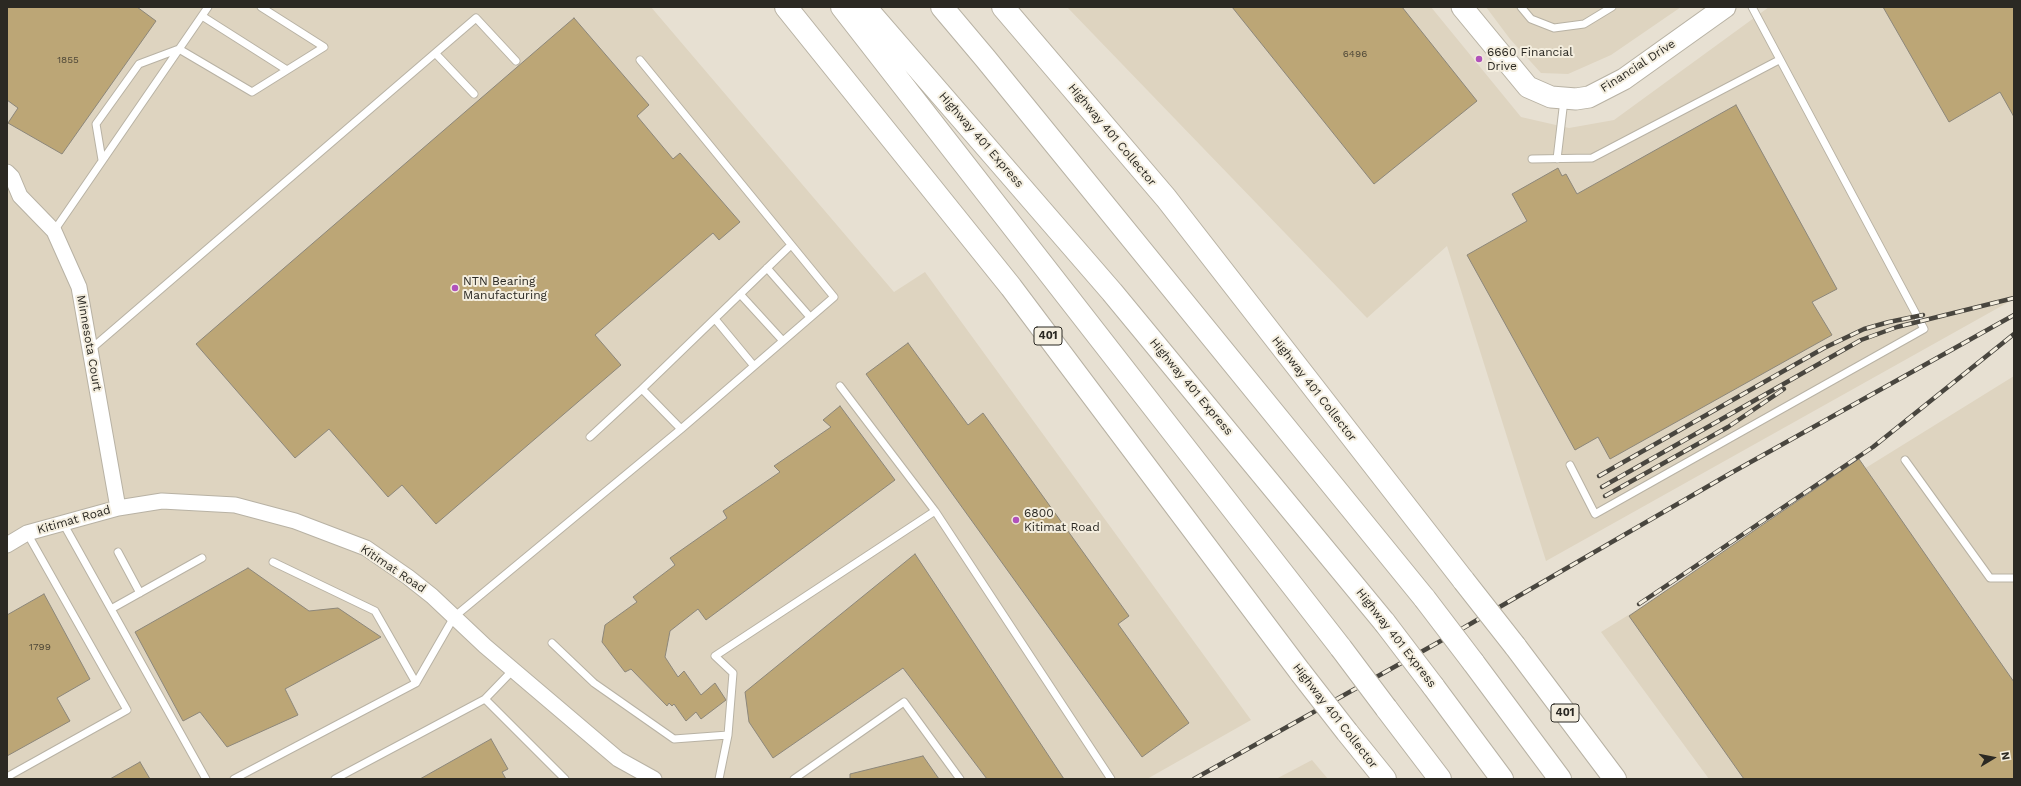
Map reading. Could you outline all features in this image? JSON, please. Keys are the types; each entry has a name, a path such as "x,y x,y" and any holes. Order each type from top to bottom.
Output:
{"highway":[{"path":"769,7 1011,287"},
{"name":"Highway 401 Collector","path":"786,7 1011,287 1301,673 1385,779"},
{"path":"842,7 1342,648 1440,779"},
{"name":"Highway 401 Express","path":"865,7 1112,292 1385,623 1502,779"},
{"path":"942,7 1425,599 1560,779"},
{"name":"Highway 401 Collector","path":"1003,7 1166,198 1464,580 1615,779"}],"street":[{"name":"Financial Drive","path":"1462,7 1528,87 1542,95 1564,99 1589,97 1605,90 1725,7"},
{"name":"Minnesota Court","path":"7,172 12,177 13,194 54,231 79,287 118,508"},
{"name":"Kitimat Road","path":"7,545 28,533 62,523 118,508 162,501 235,505 295,521 366,548 432,596 485,646 618,759 654,779"}],"lane":[{"path":"54,231 208,7"},
{"path":"179,49 252,92 324,47 261,7"},
{"path":"1521,7 1531,19 1554,28 1584,24 1612,7"},
{"path":"1570,465 1595,514 1924,329 1752,7"},
{"path":"202,16 287,70"},
{"path":"91,349 436,54 476,18 516,61"},
{"path":"102,160 96,124 139,64 179,49"},
{"path":"436,54 474,94"},
{"path":"234,779 416,683 454,617 681,429 834,297 640,60"},
{"path":"1532,159 1592,158 1779,60"},
{"path":"1557,159 1564,99"},
{"path":"590,437 642,389 791,245"},
{"path":"767,268 810,317"},
{"path":"740,294 782,341"},
{"path":"715,318 754,366"},
{"path":"840,386 934,511 1111,779"},
{"path":"642,389 681,429"},
{"path":"1905,460 1990,578 2014,578"},
{"path":"719,779 728,735 734,673 714,656 934,511"},
{"path":"62,523 206,779"},
{"path":"7,777 127,710 28,533"},
{"path":"118,552 140,593"},
{"path":"111,609 202,558"},
{"path":"274,562 375,611 416,683"},
{"path":"552,643 594,683 674,739 728,735"},
{"path":"335,779 485,698 513,670"},
{"path":"485,698 565,779"},
{"path":"794,779 904,702 960,779"}],"shaded area":[{"path":"7,7 651,7 894,292 925,272 1251,720 1147,779 7,779"},
{"path":"1067,7 1431,7 1521,117 1569,128 1614,120 1769,7 2014,7 2014,299 1546,561 1447,246 1367,318"},
{"path":"1486,7 1681,7 1611,55 1568,74 1541,73 1510,39"},
{"path":"2014,376 2014,779 1709,779 1601,632"},
{"path":"1312,760 1328,779 1276,779"}],"building":[{"path":"7,7 137,7 156,21 62,154 8,123 18,108 7,100"},
{"path":"1232,7 1402,7 1477,101 1374,184"},
{"path":"1883,7 2014,7 2014,117 2000,92 1949,122"},
{"name":"NTN Bearing Manufacturing","path":"574,18 649,105 637,116 673,159 680,153 740,222 719,240 713,233 595,335 621,365 436,524 402,485 388,497 329,429 295,458 196,344"},
{"path":"1736,105 1837,289 1812,302 1832,335 1610,459 1598,437 1575,450 1467,255 1527,221 1512,194 1558,168 1562,176 1566,174 1577,194"},
{"name":"6800 Kitimat Road","path":"908,343 968,425 983,413 1129,616 1118,624 1189,723 1142,757 866,374"},
{"path":"840,406 895,480 706,620 698,609 670,631 665,657 678,677 684,671 701,695 715,683 726,700 701,719 696,712 686,721 674,704 672,706 669,703 667,706 631,669 625,672 602,642 605,625 637,602 633,597 675,565 670,558 727,518 723,511 780,472 774,466 831,427 823,420"},
{"path":"1859,459 2014,682 2014,779 1744,779 1629,616"},
{"path":"915,554 1064,779 987,779 903,668 773,758 749,722 745,692"},
{"path":"248,568 309,611 338,608 381,637 285,689 298,715 227,747 200,712 183,721 135,632"},
{"path":"44,594 90,679 57,698 70,721 7,756 7,615"},
{"path":"491,739 508,769 502,772 506,779 420,779"},
{"path":"923,756 939,779 850,779 850,774"},
{"path":"140,762 150,779 110,779"}],"railway":[{"path":"1602,487 1861,340 1897,327 2014,298"},
{"path":"1599,476 1824,348 1864,329 1923,315"},
{"path":"1194,779 1446,638 1731,473 2014,315"},
{"path":"1639,604 1873,447 2014,334"},
{"path":"1605,496 1728,427 1784,389"}],"place":[{"name":"6660 Financial Drive","path":"1479,59"},
{"name":"NTN Bearing Manufacturing","path":"455,288"},
{"name":"6800 Kitimat Road","path":"1016,520"}]}
